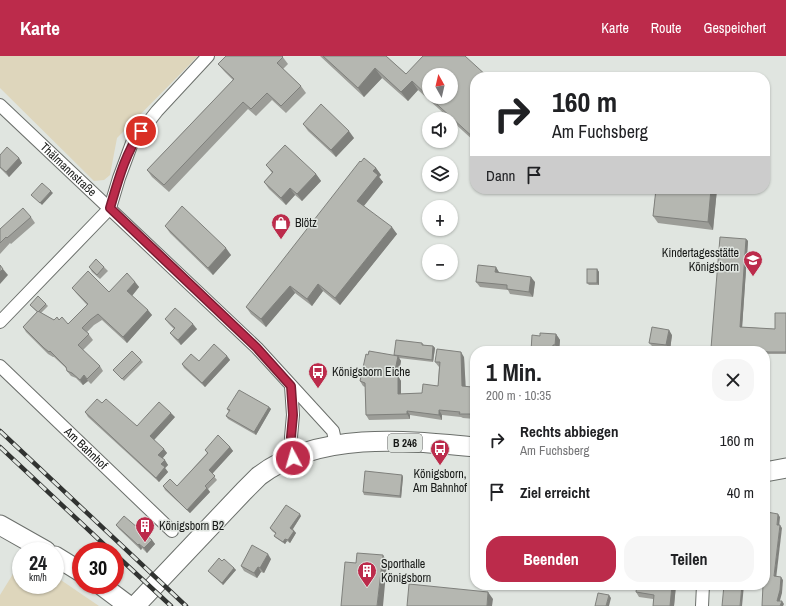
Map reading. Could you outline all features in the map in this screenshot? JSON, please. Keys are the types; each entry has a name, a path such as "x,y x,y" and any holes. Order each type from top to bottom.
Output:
{"main road":[{"name":"B 246","path":"134,606 244,491 259,477 280,464 308,452 336,445 365,442 470,447"},
{"path":"770,471 786,468"},
{"path":"0,525 30,542"},
{"path":"113,594 129,606"}],"street":[{"path":"0,322 110,208 132,143 157,111 208,56"},
{"name":"Thälmannstraße","path":"0,105 257,348 333,430 336,445"},
{"name":"Am Bahnhof","path":"0,366 172,531"},
{"path":"291,386 293,415 291,437 293,458"},
{"path":"702,606 703,590"}],"shaded area":[{"path":"0,56 198,56 117,138 110,175 104,180 94,181 0,88"},
{"path":"12,576 12,594 64,594 64,582 72,588 72,594 81,594 99,606 0,606 0,595"}],"building":[{"path":"226,56 282,56 283,57 277,63 301,86 281,106 267,93 251,109 243,102 164,185 147,170 234,79 218,64"},
{"path":"323,56 386,56 406,74 423,56 465,56 483,72 470,72 470,134 458,123 458,112 445,112 437,104 458,104 458,68 422,68 422,90 412,81 401,92 375,68 358,88"},
{"path":"321,104 349,131 331,150 303,124"},
{"path":"285,145 316,174 297,194 290,188 281,198 264,182 273,172 266,165"},
{"path":"7,147 19,158 6,172 0,167 0,155"},
{"path":"364,158 376,168 373,171 378,175 357,201 392,227 335,298 318,284 307,299 290,286 261,319 246,307 360,161 361,162"},
{"path":"42,183 51,191 40,203 31,195"},
{"path":"655,194 711,194 708,222 653,216"},
{"path":"182,206 226,248 208,268 165,226"},
{"path":"23,208 31,217 0,243 0,229"},
{"path":"720,237 746,239 740,327 775,329 775,313 786,313 786,352 770,352 770,346 711,346"},
{"path":"96,259 104,267 97,275 89,267"},
{"path":"0,265 3,269 0,272"},
{"path":"478,265 496,267 495,272 531,277 529,292 507,289 507,285 476,282"},
{"path":"587,269 597,269 597,283 587,283"},
{"path":"88,271 109,292 127,273 135,282 127,291 148,310 123,337 98,314 82,328 89,334 78,345 100,366 87,379 84,375 80,380 72,373 67,371 66,367 50,351 49,352 44,348 23,327 38,311 54,320 57,317 59,320 62,317 68,324 88,304 72,288"},
{"path":"38,296 46,304 38,312 30,305"},
{"path":"175,308 193,324 178,340 170,333 175,328 165,319"},
{"path":"652,327 669,330 666,345 649,343"},
{"path":"540,333 556,334 555,345 531,346 532,335 540,336"},
{"path":"396,340 422,343 422,345 433,346 432,360 394,355"},
{"path":"214,344 227,356 202,383 182,364 191,354 199,361"},
{"path":"437,349 461,352 462,386 470,387 470,414 459,414 460,412 439,410 439,415 407,411 407,414 366,415 365,383 360,381 366,354 368,355 369,351 398,356 394,376 398,376 398,394 422,393 423,384 438,386 440,362 435,362"},
{"path":"132,351 141,360 122,379 113,370"},
{"path":"239,390 269,407 254,432 226,416 230,410 227,409"},
{"path":"97,399 102,403 106,399 137,426 159,402 171,413 150,436 164,449 158,455 165,460 161,464 165,467 156,478 85,412"},
{"path":"218,435 230,447 209,470 215,476 205,486 207,488 187,510 163,486 170,479 177,486 208,453 205,450"},
{"path":"365,471 402,475 400,496 363,492"},
{"path":"286,505 300,514 290,528 294,531 288,540 285,539 283,542 274,536 276,533 270,528"},
{"path":"770,513 778,514 777,525 780,525 774,576 781,577 777,601 782,601 780,606 762,606 763,590 770,590"},
{"path":"124,516 152,540 144,548 139,544 138,545 116,525"},
{"path":"252,545 268,554 260,568 258,567 254,573 241,566"},
{"name":"Sporthalle Königsborn","path":"357,553 383,555 377,606 341,606 345,562 356,563"},
{"path":"219,558 222,561 224,559 234,568 222,583 208,571"},
{"path":"409,584 488,592 487,606 407,606"},
{"path":"636,590 672,590 670,606 653,606 654,595 636,592"},
{"path":"724,590 742,590 740,606 722,606"},
{"path":"598,593 609,595 606,606 595,606"}],"railway":[{"path":"0,431 186,606"},
{"path":"0,447 101,542"},
{"path":"124,562 171,606"}],"place":[{"name":"Blötz","path":"281,240"},
{"name":"Kindertagesstätte Königsborn","path":"753,277"},
{"name":"Königsborn Eiche","path":"318,389"},
{"name":"Königsborn, Am Bahnhof","path":"440,466"},
{"name":"Königsborn B2","path":"145,543"},
{"name":"Sporthalle Königsborn","path":"367,588"}],"route":[{"path":"141,131 132,143 110,208 257,348 291,386 293,415 291,437 293,458"}]}
